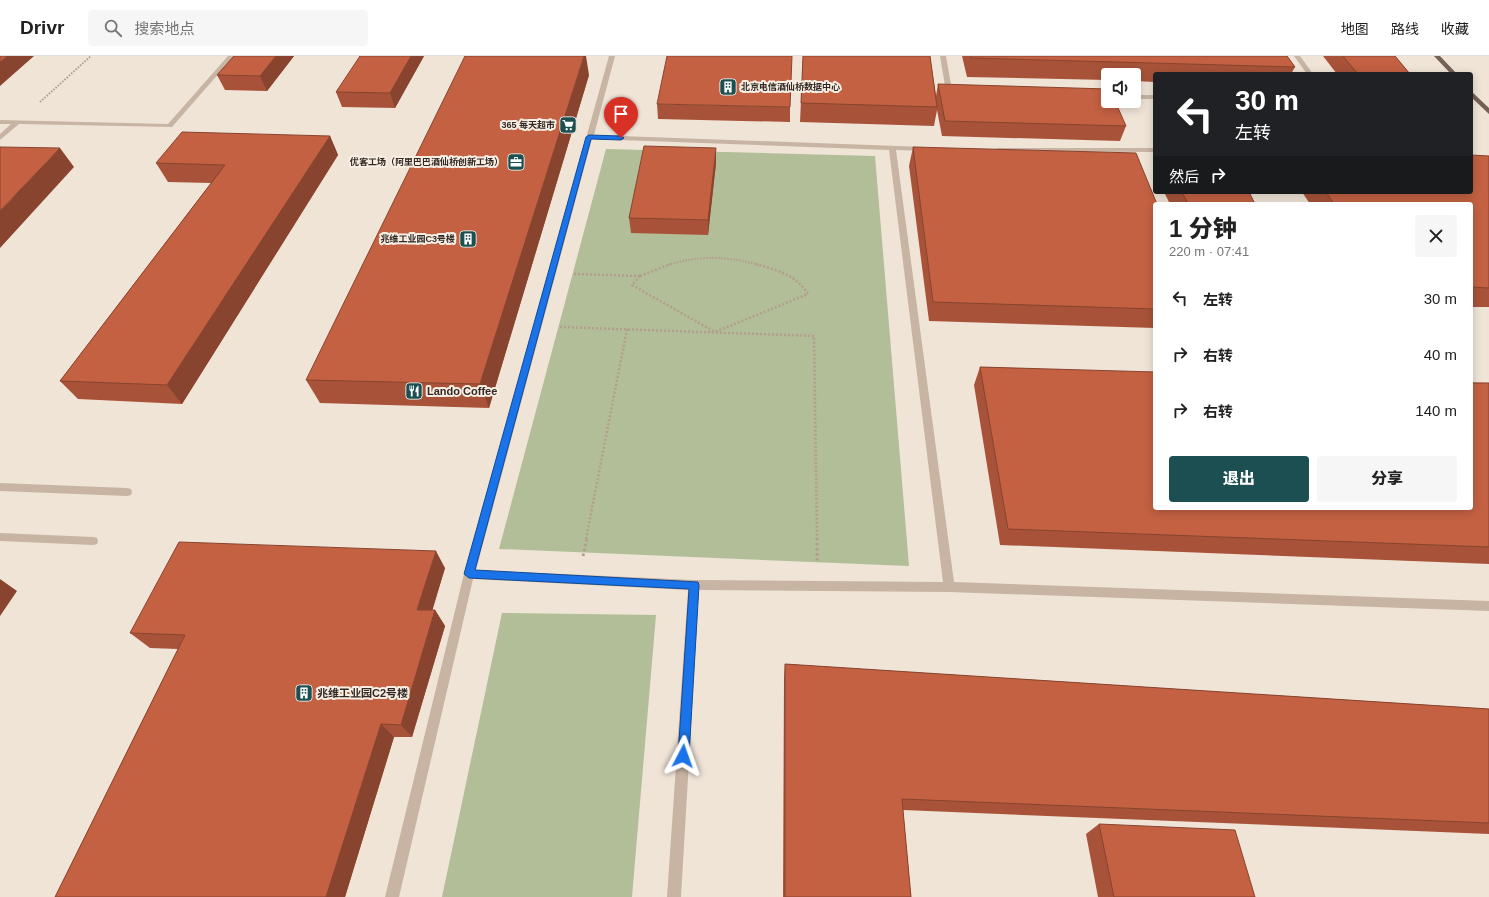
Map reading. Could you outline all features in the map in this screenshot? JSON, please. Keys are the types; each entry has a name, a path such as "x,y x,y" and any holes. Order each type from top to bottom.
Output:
{"main road":[{"path":"1437,56 1452,72"},
{"path":"1473,95 1489,112"}],"street":[{"path":"0,122 170,126 231,56"},
{"path":"392,897 469,574 612,56"},
{"path":"943,56 948,92 964,92"},
{"path":"1297,56 1309,72"},
{"path":"1141,96 1153,97"},
{"path":"0,138 17,122"},
{"path":"589,137 892,149 932,149"},
{"path":"892,149 949,587"},
{"path":"988,150 1153,150"},
{"path":"0,487 128,492"},
{"path":"0,537 93,541"},
{"path":"469,574 579,578 694,585 949,587 1489,606"},
{"path":"674,897 694,585"}],"path":[{"path":"17,122 91,56"},
{"path":"551,274 640,276 670,263 695,258 723,256 748,261 784,273 804,285 808,294 715,332"},
{"path":"640,276 632,285 715,332"},
{"path":"537,326 814,336 818,585"},
{"path":"579,578 627,329"}],"green space":[{"path":"606,149 875,156 909,566 499,549"},
{"path":"502,613 656,615 632,897 442,897"}],"building":[{"path":"0,56 7,56 0,62"},
{"path":"234,56 276,56 260,76 217,75"},
{"path":"360,56 411,56 390,93 336,92"},
{"name":"兆维工业园C3号楼","path":"465,56 584,56 480,384 306,380"},
{"name":"北京电信酒仙桥数据中心","path":"667,56 792,56 790,107 657,104"},
{"path":"803,56 930,56 937,107 801,103"},
{"path":"970,56 1287,56 1295,67 971,58"},
{"path":"1343,56 1395,56 1408,72 1356,72"},
{"path":"938,84 1101,89 1101,108 1118,108 1126,126 945,121"},
{"path":"182,132 330,136 167,385 60,381 225,165 156,163"},
{"path":"644,146 716,148 708,220 629,218"},
{"path":"0,147 60,148 0,211"},
{"path":"913,147 1136,153 1156,202 1153,202 1153,309 933,302"},
{"path":"1473,155 1489,156 1489,288 1473,287 1473,202 1333,202 1327,194 1473,194"},
{"path":"1183,194 1250,194 1254,202 1187,202"},
{"path":"980,367 1153,372 1153,510 1473,510 1473,383 1489,383 1489,547 1008,529"},
{"name":"兆维工业园C2号楼","path":"179,542 436,551 417,610 435,610 401,725 381,724 326,897 55,897 185,635 130,633"},
{"path":"785,664 1489,709 1489,823 902,799 911,897 785,897"},
{"path":"1099,824 1235,830 1255,897 1114,897"}],"place":[{"name":"北京电信酒仙桥数据中心","path":"728,87"},
{"name":"365 每天超市","path":"568,125"},
{"name":"优客工场（阿里巴巴酒仙桥创新工场）","path":"516,162"},
{"name":"兆维工业园C3号楼","path":"468,239"},
{"name":"Lando Coffee","path":"414,391"},
{"name":"兆维工业园C2号楼","path":"304,693"}],"route":[{"path":"621,138 589,137 469,574 579,578 694,585 683,756"}]}
